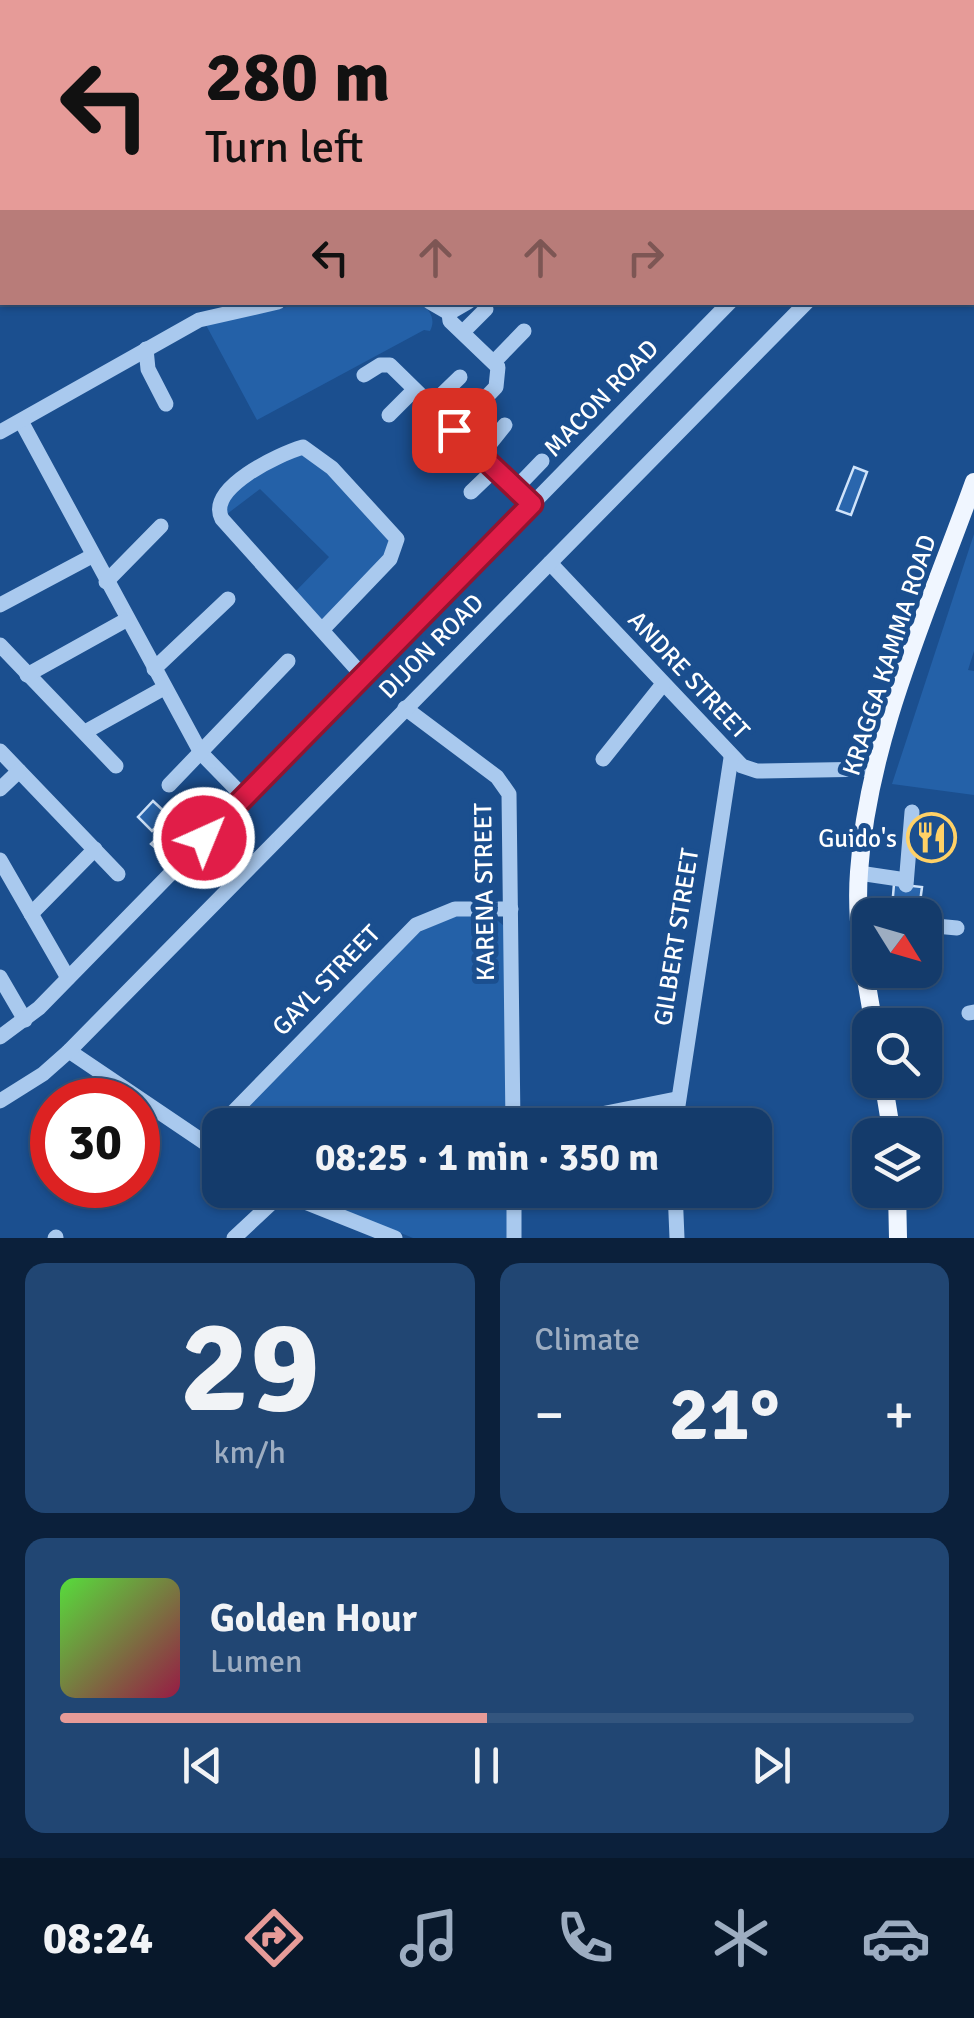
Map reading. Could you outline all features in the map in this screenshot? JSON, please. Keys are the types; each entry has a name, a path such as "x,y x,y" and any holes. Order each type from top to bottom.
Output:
{"main road":[{"name":"KRAGGA KAMMA ROAD","path":"861,898 858,873 875,770 974,482"},
{"path":"897,1208 898,1238"}],"street":[{"path":"0,432 199,320 265,305"},
{"path":"432,453 498,385 500,371 449,313 435,305"},
{"path":"449,313 463,305"},
{"name":"MACON ROAD","path":"0,1036 24,1020 68,978 727,305"},
{"name":"DIJON ROAD","path":"0,1102 43,1074 69,1051 804,305"},
{"path":"462,332 486,309"},
{"path":"494,362 524,331"},
{"path":"146,349 148,370 166,404"},
{"path":"364,375 387,363 532,504"},
{"path":"430,406 460,377"},
{"path":"389,415 414,390"},
{"path":"21,421 201,753 244,797"},
{"path":"481,456 505,425"},
{"path":"322,630 390,559 398,539 332,468 303,447 234,483 221,497 218,512 362,676"},
{"path":"515,489 542,461"},
{"path":"471,493 495,469"},
{"path":"106,582 161,526"},
{"path":"0,605 92,556"},
{"name":"ANDRE STREET","path":"550,563 731,758 757,771 875,770"},
{"path":"154,670 228,599"},
{"path":"27,675 126,620"},
{"path":"0,645 116,766"},
{"path":"169,785 288,660"},
{"path":"604,759 662,684"},
{"path":"84,732 164,688"},
{"name":"KARENA STREET","path":"405,708 504,785 510,805 513,1108"},
{"path":"0,751 118,874"},
{"name":"GILBERT STREET","path":"675,1108 731,758"},
{"path":"0,788 19,772"},
{"path":"858,873 906,882 912,812"},
{"path":"31,914 95,849"},
{"path":"0,860 68,978"},
{"name":"GAYL STREET","path":"237,1108 416,925 455,909 511,909"},
{"path":"942,927 956,928"},
{"path":"0,977 24,1020"},
{"path":"69,1051 202,1141"},
{"path":"631,1108 676,1099"},
{"path":"234,1238 263,1208"},
{"path":"319,1208 395,1238"},
{"path":"514,1208 514,1238"},
{"path":"676,1208 678,1238"}],"shaded area":[{"path":"296,305 424,305 432,327 257,420 206,325"},
{"path":"294,454 313,457 388,537 389,554 323,621 294,593 329,557 260,489 227,514 224,507 239,485"},
{"path":"974,534 974,651 968,670 974,671 974,795 892,784"},
{"path":"491,915 504,926 508,1108 244,1108 415,934 455,916"},
{"path":"339,1208 509,1208 510,1238 413,1238"}],"building":[{"path":"854,467 867,472 851,515 837,510"},
{"path":"153,801 168,815 152,831 138,817"},
{"path":"160,835 166,842 158,850 151,844"},
{"path":"894,884 922,887 921,898 893,898"}],"place":[{"name":"Guido's","path":"932,838"}],"route":[{"path":"204,838 532,504 454,430"}]}
